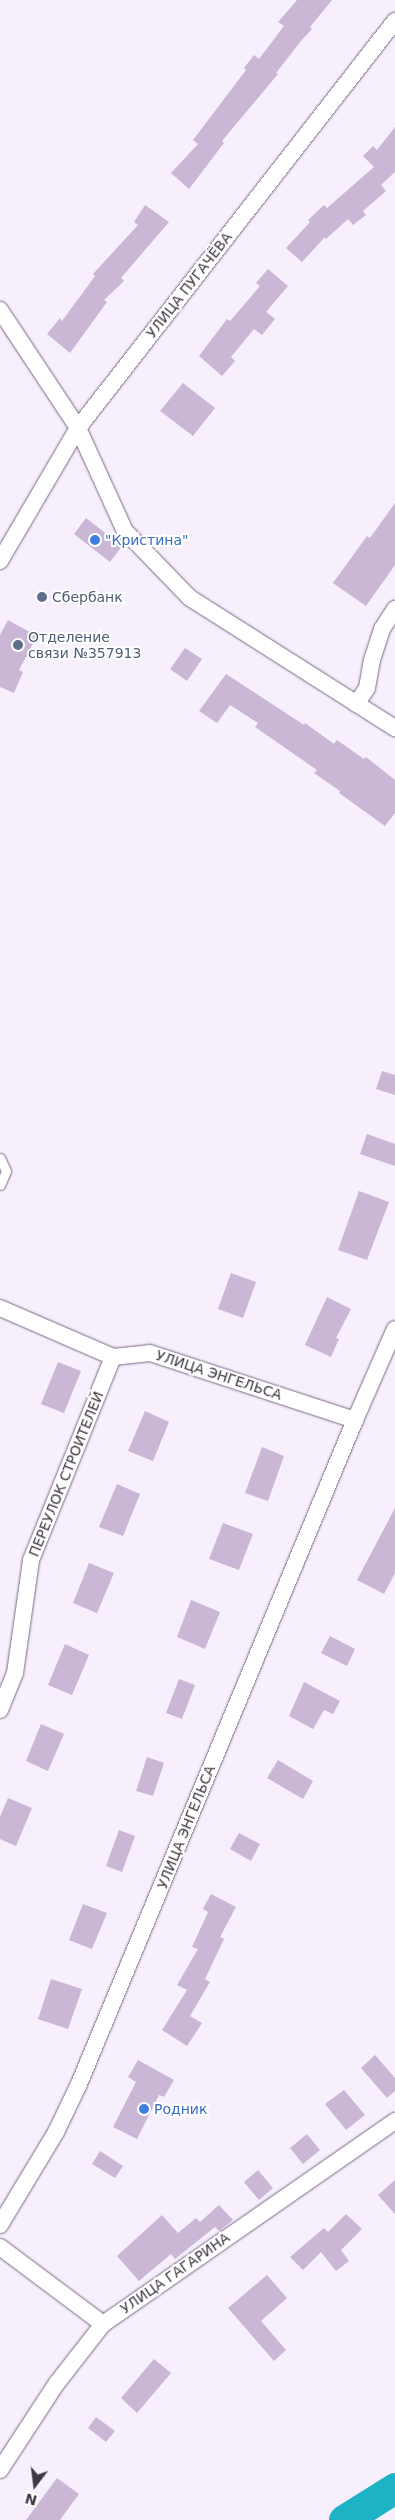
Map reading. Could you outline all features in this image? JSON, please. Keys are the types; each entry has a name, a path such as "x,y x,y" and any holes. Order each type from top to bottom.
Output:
{"street":[{"name":"УЛИЦА ПУГАЧЁВА","path":"0,561 78,428 395,21"},
{"path":"0,310 78,428 125,531 190,598 395,728"},
{"path":"356,704 367,688 372,660 382,629 395,609"},
{"name":"УЛИЦА ЭНГЕЛЬСА","path":"0,1308 113,1357 150,1353 354,1420"},
{"name":"УЛИЦА ЭНГЕЛЬСА","path":"0,2225 56,2132 80,2084 354,1420 395,1329"},
{"name":"ПЕРЕУЛОК СТРОИТЕЛЕЙ","path":"0,1710 14,1673 31,1560 113,1357"},
{"name":"УЛИЦА ГАГАРИНА","path":"0,2470 57,2383 103,2324 395,2121"},
{"path":"0,2247 103,2324"}],"lane":[{"path":"0,1158 6,1171 0,1185"}],"building":[{"path":"297,0 332,0 310,27 312,29 276,73 278,74 222,141 224,143 189,189 171,173 198,144 193,140 246,70 244,68 254,55 259,59 284,26 278,22"},
{"path":"395,127 395,172 381,185 386,191 363,211 366,215 353,225 348,219 326,239 325,237 302,262 286,248 310,222 308,220 324,205 327,208 374,167 363,156 373,146 377,150"},
{"path":"145,205 169,222 121,278 124,281 104,300 107,302 70,353 47,334 60,318 62,321 95,276 93,274 138,225 134,222"},
{"path":"268,269 288,286 266,312 275,319 262,335 254,329 231,357 235,361 222,376 199,356 227,319 230,321 260,286 256,283"},
{"path":"183,383 215,408 193,436 160,411"},
{"path":"395,503 395,565 366,606 333,583 367,536 370,538"},
{"path":"86,518 122,546 110,562 74,534"},
{"path":"8,620 37,636 19,670 23,672 14,693 0,687 0,635"},
{"path":"185,648 202,659 187,681 170,669"},
{"path":"226,674 304,725 305,723 334,744 337,740 364,759 366,757 395,780 395,813 385,826 314,773 317,770 255,727 258,723 230,705 217,723 199,711"},
{"path":"382,1071 395,1075 395,1095 376,1089"},
{"path":"367,1134 395,1144 395,1166 360,1154"},
{"path":"359,1191 389,1202 367,1260 338,1250"},
{"path":"231,1273 256,1282 243,1318 218,1309"},
{"path":"327,1297 351,1309 336,1338 339,1339 331,1357 305,1345"},
{"path":"58,1362 81,1371 64,1413 41,1404"},
{"path":"145,1411 169,1422 153,1461 128,1451"},
{"path":"262,1447 284,1456 268,1501 245,1493"},
{"path":"117,1484 140,1494 123,1536 99,1527"},
{"path":"395,1508 395,1573 384,1594 357,1580"},
{"path":"223,1523 253,1534 239,1570 209,1559"},
{"path":"89,1563 114,1573 97,1613 73,1603"},
{"path":"191,1600 220,1612 205,1649 177,1637"},
{"path":"330,1636 355,1649 347,1666 321,1653"},
{"path":"65,1644 89,1655 72,1695 48,1685"},
{"path":"179,1679 195,1685 182,1719 166,1713"},
{"path":"304,1682 340,1701 333,1714 324,1710 313,1729 289,1716"},
{"path":"41,1724 64,1734 48,1771 26,1761"},
{"path":"147,1757 164,1763 153,1796 136,1791"},
{"path":"278,1760 313,1781 303,1799 267,1778"},
{"path":"8,1798 32,1808 16,1846 0,1839 0,1817"},
{"path":"119,1830 135,1836 122,1872 106,1866"},
{"path":"239,1833 260,1844 251,1861 230,1849"},
{"path":"211,1894 236,1907 220,1937 224,1939 205,1979 210,1982 190,2016 202,2023 187,2046 162,2030 187,1990 177,1985 198,1949 192,1947 208,1912 203,1909"},
{"path":"83,1904 107,1913 92,1949 69,1940"},
{"path":"51,1979 82,1989 68,2029 38,2019"},
{"path":"375,2055 395,2078 395,2091 387,2098 361,2068"},
{"path":"138,2060 174,2080 164,2097 159,2095 137,2139 113,2127 136,2082 128,2077"},
{"path":"344,2090 365,2115 346,2130 325,2104"},
{"path":"307,2134 320,2150 303,2164 290,2148"},
{"path":"100,2151 123,2166 115,2178 92,2164"},
{"path":"258,2170 273,2188 259,2200 244,2182"},
{"path":"395,2180 395,2214 378,2195"},
{"path":"219,2205 233,2220 219,2231 215,2227 175,2259 171,2254 139,2281 117,2256 162,2215 178,2233 196,2218 200,2222"},
{"path":"346,2214 362,2229 341,2250 349,2261 336,2271 321,2252 303,2270 290,2257 324,2228 328,2232"},
{"path":"267,2275 287,2298 261,2321 286,2350 274,2361 228,2308"},
{"path":"154,2359 171,2373 137,2413 121,2398"},
{"path":"96,2417 115,2431 106,2442 88,2428"},
{"path":"57,2478 79,2494 60,2520 26,2520"}],"waterway":[{"path":"344,2520 395,2488"}],"place":[{"name":"\"Кристина\"","path":"95,540"},
{"name":"Сбербанк","path":"42,597"},
{"name":"Отделение связи №357913","path":"18,645"},
{"name":"Родник","path":"144,2109"}]}
